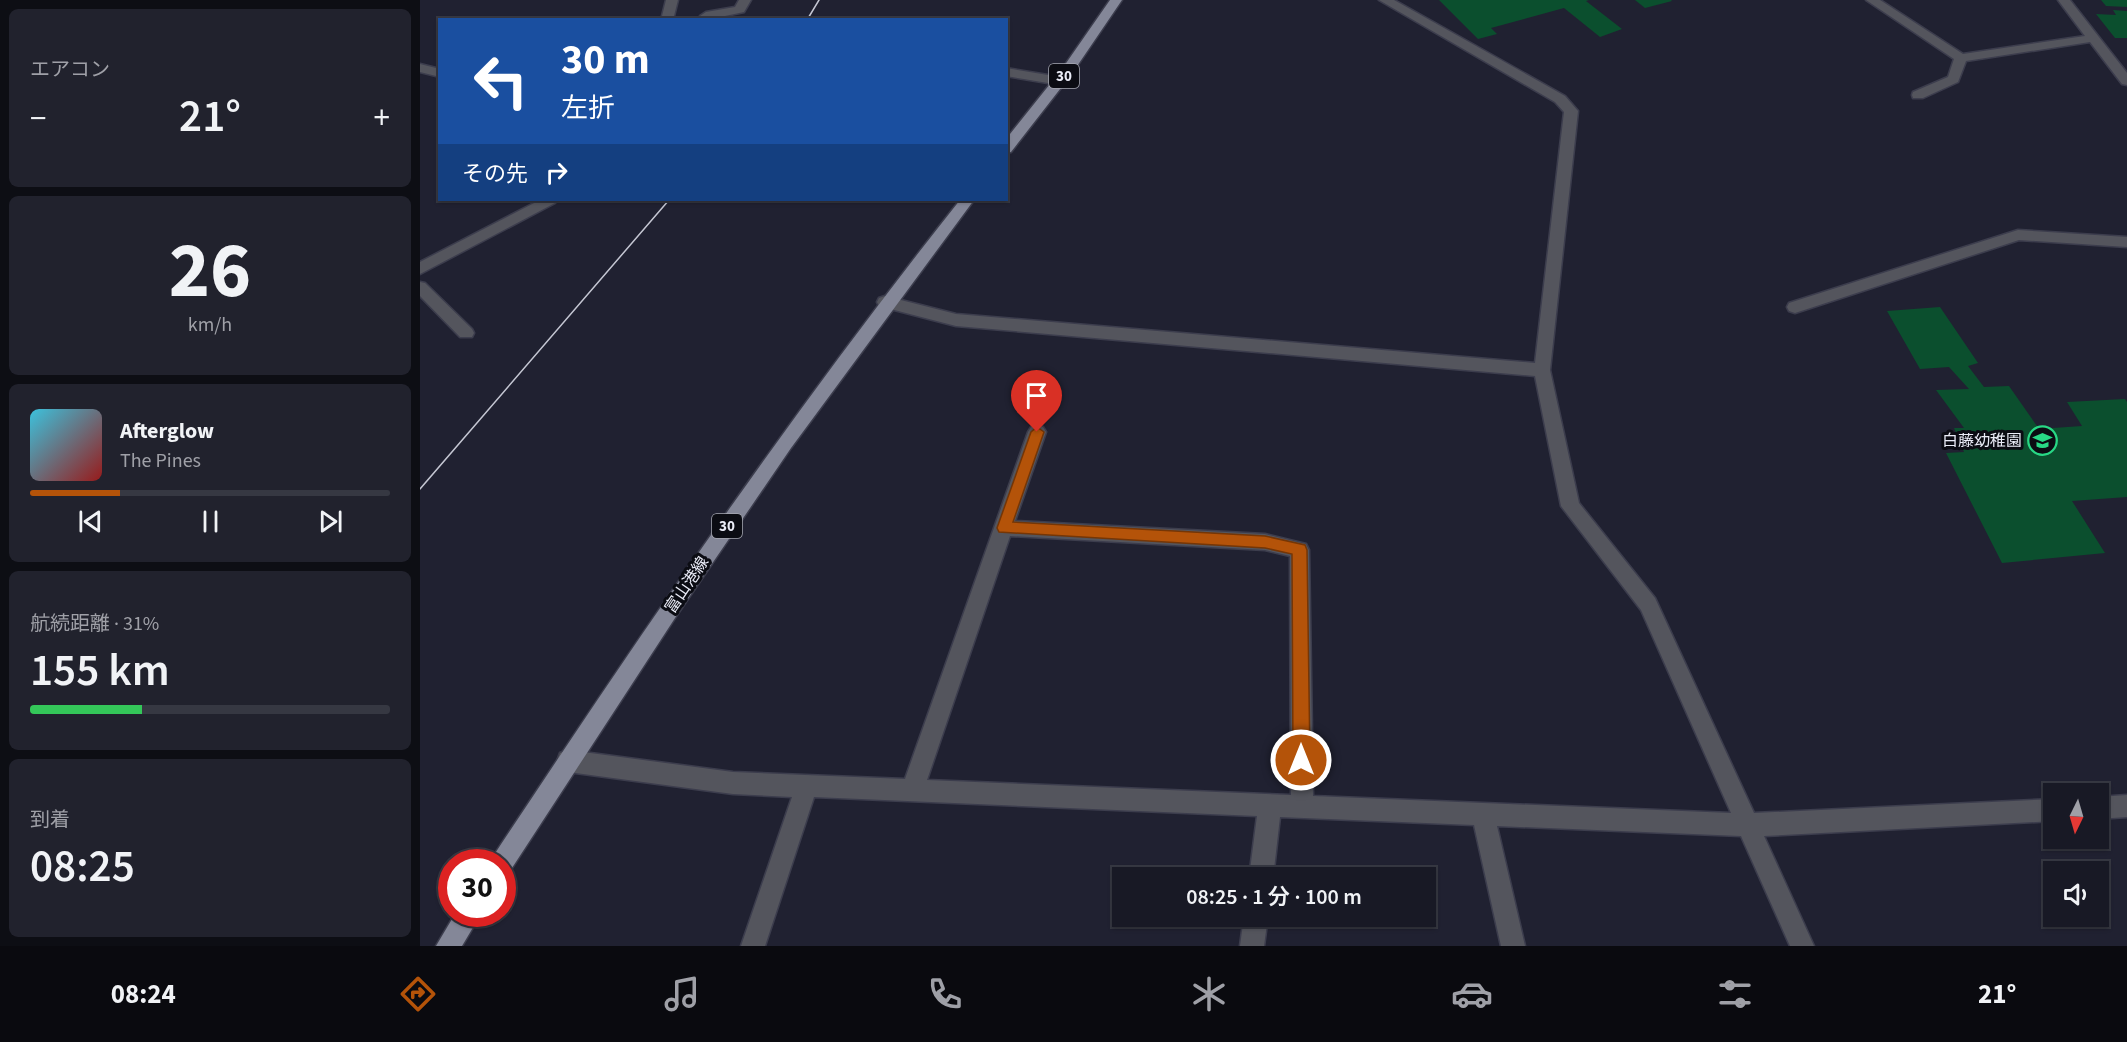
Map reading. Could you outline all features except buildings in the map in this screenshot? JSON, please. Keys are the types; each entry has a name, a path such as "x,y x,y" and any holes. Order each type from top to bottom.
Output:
{"main road":[{"name":"30","path":"1008,146 1060,81 1116,0"},
{"name":"富山港線","path":"510,849 759,478 885,303 966,201"},
{"path":"448,946 460,927"}],"street":[{"path":"668,18 672,0"},
{"path":"706,16 740,10 745,0"},
{"path":"1385,0 1560,99 1571,111 1542,370 1570,506 1648,604 1802,946"},
{"path":"1872,0 1960,58 2094,38"},
{"path":"2064,0 2127,81"},
{"path":"1918,95 1954,79 1960,58"},
{"path":"420,68 438,72"},
{"path":"1008,72 1060,81"},
{"path":"420,269 548,201"},
{"path":"1795,307 2018,235 2127,242"},
{"path":"420,287 466,333"},
{"path":"885,303 956,320 1542,370"},
{"path":"912,790 1037,432"},
{"path":"1004,528 1265,542 1299,550 1302,806"},
{"path":"568,761 733,783 1749,825 2043,811"},
{"path":"753,946 807,786"},
{"path":"1262,867 1270,805"},
{"path":"2109,808 2127,807"},
{"path":"1483,814 1513,946"},
{"path":"1252,946 1255,927"}],"tram line":[{"path":"808,18 819,0"},
{"path":"420,489 668,201"}],"place":[{"name":"白藤幼稚園","path":"2043,441"}],"route":[{"path":"1037,432 1004,528 1265,542 1299,550 1301,760"}]}
